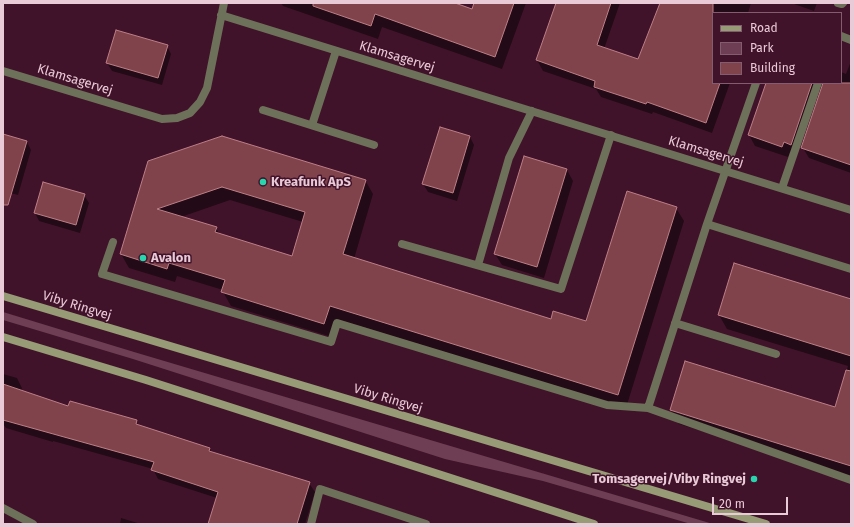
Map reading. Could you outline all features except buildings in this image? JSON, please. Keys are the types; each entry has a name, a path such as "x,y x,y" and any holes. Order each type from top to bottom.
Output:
{"main road":[{"name":"Viby Ringvej","path":"3,296 766,524"},
{"path":"3,336 146,380 594,524"}],"street":[{"path":"221,16 224,3"},
{"path":"838,3 842,3"},
{"name":"Klamsagervej","path":"3,71 162,119 177,118 190,113 200,102 207,88 221,16 851,210"},
{"path":"312,125 336,51"},
{"path":"648,408 707,224 756,84"},
{"path":"782,188 818,84"},
{"path":"263,110 374,145"},
{"path":"478,265 509,158 532,111"},
{"path":"402,244 561,289 611,136"},
{"path":"707,224 851,269"},
{"path":"113,242 102,274 331,342 336,323 607,405 648,408 851,480"},
{"path":"675,323 776,354"},
{"path":"311,524 320,489 426,524"},
{"path":"3,508 33,524"}],"green space":[{"path":"3,312 713,524 691,524 543,481 445,459 133,359 3,320"}],"place":[{"name":"Kreafunk ApS","path":"263,182"},
{"name":"Avalon","path":"143,258"},
{"name":"Tomsagervej/Viby Ringvej","path":"754,479"}]}
